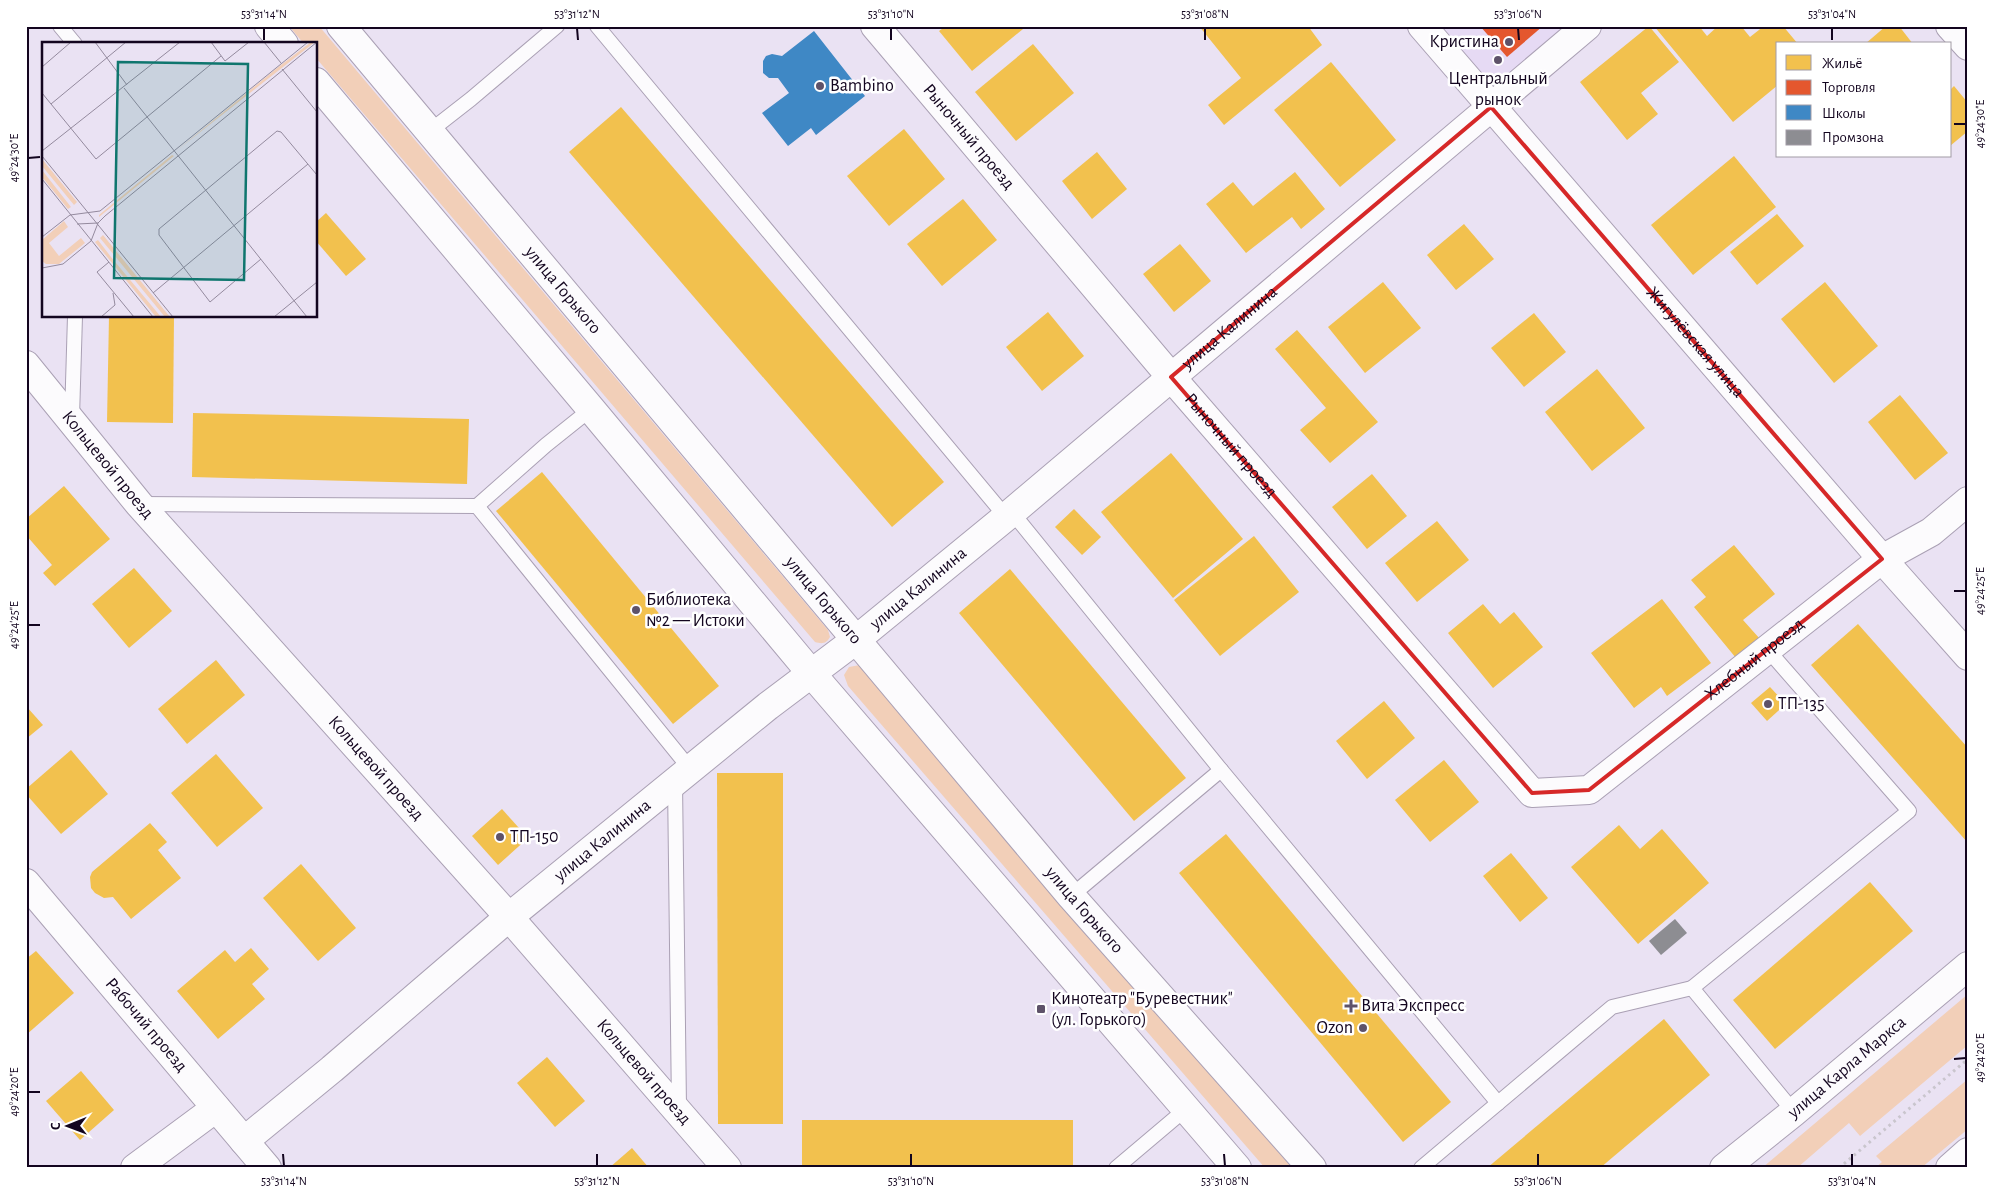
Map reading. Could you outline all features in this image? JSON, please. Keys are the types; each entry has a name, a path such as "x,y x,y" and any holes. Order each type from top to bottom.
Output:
{"street":[{"path":"269,26 282,42"},
{"name":"улица Горького","path":"341,26 1071,896 1312,1168"},
{"name":"Рыночный проезд","path":"875,26 1171,377 1532,793"},
{"name":"Жигулёвская улица","path":"1422,26 1968,656"},
{"name":"улица Калинина","path":"244,1141 332,1069 509,917 811,673 857,639 1008,514 1587,26"},
{"path":"1950,26 1968,46"},
{"path":"318,84 811,673 1237,1168"},
{"name":"Кольцевой проезд","path":"26,365 139,504 509,917 727,1168"},
{"name":"Хлебный проезд","path":"1532,793 1589,790 1882,559 1930,532 1968,501"},
{"name":"Рабочий проезд","path":"26,883 267,1168"},
{"name":"улица Карла Маркса","path":"1724,1168 1794,1112 1968,966"},
{"path":"135,1168 216,1108"},
{"path":"1950,1168 1968,1152"}],"lane":[{"path":"60,26 73,42"},
{"path":"430,131 557,26"},
{"path":"597,26 1008,514 1498,1103"},
{"path":"72,421 75,318"},
{"path":"139,504 477,506 546,445 591,409"},
{"path":"477,506 683,776 679,1111"},
{"path":"1421,1168 1612,1007 1692,988 1909,811 1767,649"},
{"path":"1071,896 1221,770"},
{"path":"1692,988 1794,1112"},
{"path":"1116,1168 1187,1108"}],"path":[{"path":"1839,1168 1968,1059"}],"highlighted area":[{"path":"1491,107 1882,559 1589,790 1532,793 1171,377"}],"shaded area":[{"path":"289,26 319,26 828,630 830,637 827,641 822,643 815,642 318,60 318,42 302,42"},
{"name":"Центральный рынок","path":"1435,26 1572,26 1492,94"},
{"path":"860,665 868,672 1292,1168 1265,1168 848,686 844,675 849,667"},
{"path":"1968,994 1968,1045 1860,1136 1849,1123 1797,1168 1762,1168"},
{"path":"1968,1079 1968,1129 1921,1168 1875,1168 1882,1162 1876,1156"}],"building: Жильё":[{"path":"946,26 1021,26 1023,29 972,71 939,31"},
{"path":"1199,26 1308,26 1322,45 1224,125 1208,105 1241,78"},
{"path":"1649,26 1679,62 1641,93 1658,114 1627,140 1580,82"},
{"path":"1654,26 1699,26 1707,36 1718,26 1741,26 1750,37 1764,26 1783,26 1796,42 1776,42 1776,87 1733,122"},
{"path":"1886,26 1899,26 1911,42 1867,42"},
{"path":"1033,44 1074,93 1016,141 975,92"},
{"path":"1331,62 1396,140 1340,187 1274,110"},
{"path":"1954,86 1968,103 1968,131 1952,144 1952,88"},
{"path":"621,107 944,482 892,527 569,152"},
{"path":"904,129 945,179 889,226 847,176"},
{"path":"1097,152 1127,189 1092,219 1062,181"},
{"path":"1734,156 1776,207 1693,275 1651,225"},
{"path":"1295,172 1325,209 1301,229 1292,217 1246,253 1206,204 1233,182 1253,206"},
{"path":"963,199 997,240 942,286 907,244"},
{"path":"326,213 366,259 346,276 318,243 318,220"},
{"path":"1777,214 1804,246 1757,285 1730,252"},
{"path":"1464,224 1494,259 1456,290 1427,255"},
{"path":"1180,244 1211,281 1174,312 1143,274"},
{"path":"1383,282 1421,328 1365,373 1328,327"},
{"path":"1825,282 1878,346 1834,383 1781,319"},
{"path":"1048,312 1084,356 1042,391 1006,347"},
{"path":"1534,313 1566,352 1524,387 1491,348"},
{"path":"109,318 174,318 173,423 107,422"},
{"path":"1297,330 1378,422 1330,463 1300,430 1326,408 1275,349"},
{"path":"1597,369 1645,428 1592,471 1545,412"},
{"path":"1900,395 1948,453 1915,480 1868,422"},
{"path":"193,413 469,419 467,484 192,477"},
{"path":"1171,453 1243,539 1173,598 1101,512"},
{"path":"542,472 719,686 673,724 496,511"},
{"path":"1372,474 1407,516 1367,549 1332,507"},
{"path":"64,486 110,539 55,586 43,573 52,565 26,535 26,519"},
{"path":"1074,509 1101,537 1082,555 1055,527"},
{"path":"1437,521 1469,560 1417,602 1385,563"},
{"path":"1254,536 1299,592 1220,656 1174,600"},
{"path":"1734,545 1775,594 1743,620 1760,639 1736,658 1694,607 1706,597 1691,580"},
{"path":"134,568 172,611 129,648 92,604"},
{"path":"1010,569 1186,778 1134,821 959,613"},
{"path":"1662,599 1711,663 1667,696 1661,687 1634,708 1591,653"},
{"path":"1483,604 1500,624 1514,612 1543,647 1493,688 1448,633"},
{"path":"1858,624 1968,748 1968,843 1811,665"},
{"path":"216,660 245,695 187,744 158,709"},
{"name":"ТП-135","path":"1770,687 1786,704 1767,721 1751,703"},
{"path":"1384,701 1415,738 1367,779 1336,741"},
{"path":"26,706 43,725 26,739"},
{"path":"71,750 108,794 61,834 26,794 26,789"},
{"path":"216,754 263,808 217,847 171,793"},
{"path":"1444,760 1479,802 1430,842 1395,800"},
{"path":"717,773 783,773 783,1124 718,1124"},
{"name":"ТП-150","path":"502,809 528,838 498,865 472,836"},
{"path":"150,823 167,842 158,850 181,878 131,919 113,897 104,898 95,893 91,888 90,877 92,872"},
{"path":"1619,825 1640,849 1662,829 1709,883 1638,944 1571,867"},
{"path":"1226,834 1451,1102 1403,1142 1179,873"},
{"path":"1511,853 1548,898 1520,922 1483,876"},
{"path":"301,864 356,928 318,961 263,898"},
{"path":"1870,882 1913,931 1775,1049 1733,1000"},
{"path":"251,948 269,969 252,984 265,999 218,1039 177,991 225,950 235,962"},
{"path":"36,951 74,993 26,1035 26,959"},
{"path":"1664,1019 1710,1075 1600,1168 1487,1168"},
{"path":"547,1057 585,1101 555,1127 517,1083"},
{"path":"81,1071 114,1110 80,1140 46,1101"},
{"path":"802,1120 1073,1120 1073,1168 802,1168"},
{"path":"632,1148 649,1168 609,1168"}],"building: Торговля":[{"name":"Кристина","path":"1480,26 1543,26 1507,57"}],"building: Школы":[{"name":"Bambino","path":"814,31 865,96 816,135 811,128 788,146 762,113 789,93 778,78 769,78 763,73 763,61 766,56 772,54 782,56"}],"building: Промзона":[{"path":"1675,919 1687,933 1661,955 1649,941"}],"place":[{"name":"Кристина","path":"1509,42"},
{"name":"Центральный рынок","path":"1498,60"},
{"name":"Bambino","path":"820,86"},
{"name":"Библиотека №2 — Истоки","path":"636,610"},
{"name":"ТП-135","path":"1768,704"},
{"name":"ТП-150","path":"500,837"},
{"name":"Вита Экспресс","path":"1351,1006"},
{"name":"Кинотеатр \"Буревестник\" (ул. Горького)","path":"1041,1009"},
{"name":"Ozon","path":"1363,1028"}]}
